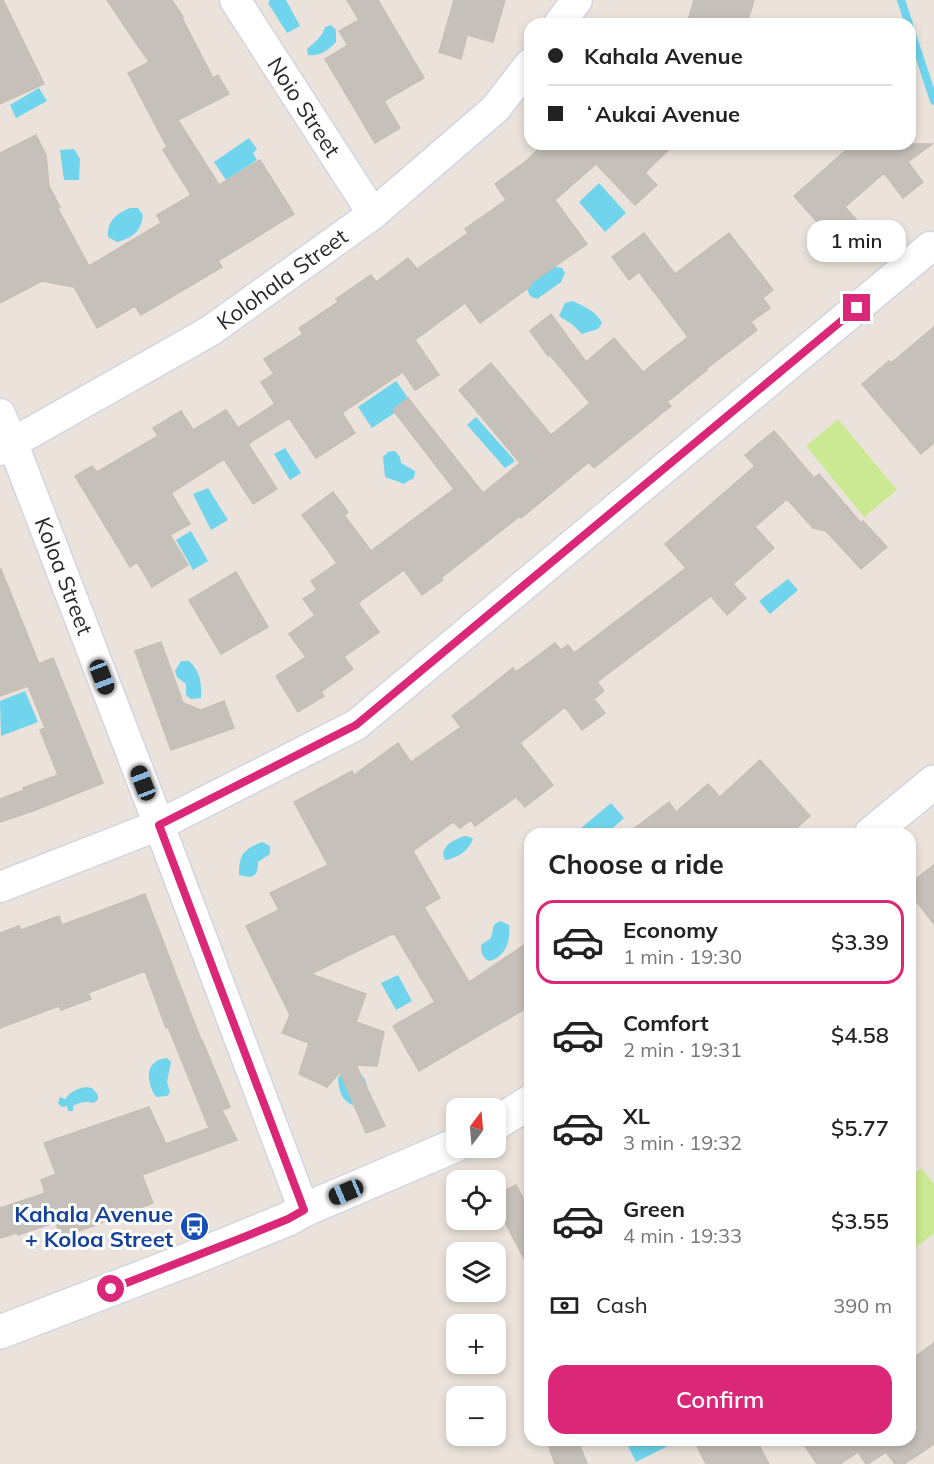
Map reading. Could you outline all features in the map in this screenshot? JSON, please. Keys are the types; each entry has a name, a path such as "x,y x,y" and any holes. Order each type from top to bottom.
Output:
{"street":[{"name":"Noio Street","path":"235,0 373,214"},
{"path":"564,18 577,0"},
{"name":"Kolohala Street","path":"7,447 210,331 373,214 495,109 524,72"},
{"path":"0,887 159,825 356,725 930,247"},
{"name":"Koloa Street","path":"0,414 7,447 159,825 304,1210"},
{"path":"878,828 934,782"},
{"path":"506,1117 524,1106"},
{"path":"0,1332 288,1219 446,1149"}],"green space":[{"path":"838,419 897,490 864,517 806,446"},
{"path":"921,1168 934,1184 934,1233 916,1247 916,1172"}],"water":[{"path":"270,0 286,0 300,26 287,33 268,3"},
{"path":"331,25 336,30 336,42 324,52 308,55 307,49 320,37 325,27"},
{"path":"39,88 47,101 16,118 10,105"},
{"path":"249,138 257,149 253,153 257,160 226,180 214,162"},
{"path":"74,149 80,159 79,180 64,180 60,150"},
{"path":"599,183 626,213 605,232 579,202"},
{"path":"130,208 138,208 143,215 138,230 117,242 108,237 111,222"},
{"path":"551,266 562,268 565,273 561,282 537,299 530,296 527,289 530,284"},
{"path":"573,301 597,315 602,323 598,329 582,334 559,316 565,303"},
{"path":"396,381 411,402 372,428 358,407"},
{"path":"476,417 515,461 505,468 467,425"},
{"path":"285,448 301,473 290,480 274,454"},
{"path":"395,451 401,463 415,471 414,478 403,484 385,477 383,457 388,452"},
{"path":"208,488 228,520 211,530 193,494"},
{"path":"191,531 208,561 193,570 176,540"},
{"path":"788,579 798,590 770,614 759,601"},
{"path":"181,661 189,661 196,669 201,682 201,698 191,699 186,695 186,684 177,677 175,671"},
{"path":"25,691 38,722 1,736 0,701"},
{"path":"611,803 624,818 613,828 581,828"},
{"path":"465,836 473,839 469,847 458,856 445,860 443,856 445,848 456,839"},
{"path":"262,842 270,846 270,854 258,862 254,876 239,875 243,854 250,847"},
{"path":"500,921 509,925 508,942 500,956 489,961 482,954 481,945 491,938 494,925"},
{"path":"398,975 412,1001 396,1010 381,983"},
{"path":"167,1058 171,1062 167,1082 170,1092 167,1096 156,1097 150,1085 149,1073 154,1063"},
{"path":"357,1070 365,1079 369,1093 353,1105 341,1094 338,1078 343,1071"},
{"path":"86,1087 92,1088 98,1095 98,1100 73,1106 73,1111 68,1111 67,1106 62,1107 58,1103 60,1097 65,1099 74,1091"},
{"path":"628,1446 668,1446 636,1462"}],"building":[{"path":"0,0 3,0 44,84 0,104"},
{"path":"107,0 172,0 183,17 213,78 218,75 229,94 178,120 219,185 260,160 294,214 218,261 222,267 141,315 135,306 97,328 74,287 42,281 0,303 0,153 36,135 46,155 49,186 60,207 58,209 89,266 161,223 157,215 191,195 163,150 167,147 128,73 149,62"},
{"path":"347,0 378,0 424,78 384,101 400,128 375,143 325,59 348,45 339,31 359,20"},
{"path":"454,0 505,0 493,42 467,35 461,59 439,52"},
{"path":"694,0 754,0 749,18 689,18"},
{"path":"916,144 932,144 908,162 923,182 903,198 884,173 845,207 867,232 844,252 794,196 846,150 916,150"},
{"path":"538,150 668,150 645,173 657,185 635,205 596,164 555,200 587,244 480,323 465,303 415,340 439,375 415,390 403,372 342,413 355,433 316,458 289,418 248,444 277,489 253,504 224,459 171,493 190,524 170,535 188,565 152,587 137,562 130,567 75,476 92,466 97,472 158,436 153,428 181,411 193,430 226,410 238,428 275,404 261,382 274,374 264,359 303,334 299,328 338,302 336,299 371,275 376,282 408,258 417,269 468,233 465,229 506,200 495,184"},
{"path":"644,233 675,274 729,233 773,290 763,298 770,308 751,322 757,330 667,402 671,406 594,468 589,462 422,595 404,570 358,603 379,632 344,657 353,669 321,692 324,696 298,712 276,676 306,657 289,634 315,615 303,599 317,590 311,581 337,563 302,515 333,492 348,512 344,515 371,551 454,489 393,410 408,398 483,493 520,463 459,390 491,363 551,435 590,403 550,355 548,356 530,331 551,314 586,362 614,338 643,372 688,337 639,272 629,280 612,257"},
{"path":"934,327 934,443 921,454 862,384"},
{"path":"774,431 814,478 819,474 861,523 863,521 887,547 861,569 826,531 813,528 787,499 755,527 774,548 733,584 746,598 727,615 711,596 597,682 604,691 594,699 605,713 582,730 565,707 520,743 553,785 525,807 516,797 475,826 471,820 460,828 453,822 413,851 440,898 424,907 469,982 524,945 524,1010 419,1071 393,1026 435,1002 394,933 311,974 366,994 356,1022 384,1032 377,1066 356,1065 385,1126 366,1133 340,1072 327,1087 299,1074 309,1043 282,1033 290,1015 246,926 279,910 270,893 328,865 294,802 352,771 354,775 398,743 411,762 461,727 452,716 513,668 516,672 555,643 561,650 568,645 574,653 686,568 665,544 755,466 745,455"},
{"path":"0,569 39,664 53,658 103,783 0,822 0,799 58,775 40,730 45,728 28,686 0,696"},
{"path":"236,572 268,627 221,654 189,600"},
{"path":"161,642 183,703 201,710 224,701 234,728 171,750 135,651"},
{"path":"760,760 810,816 797,828 635,828 669,802 676,812 708,784 720,797"},
{"path":"934,865 934,924 916,901 916,879"},
{"path":"145,894 201,1040 230,1107 222,1110 237,1140 142,1175 153,1203 61,1238 56,1222 18,1235 17,1233 0,1238 0,1208 45,1193 41,1180 56,1174 44,1143 149,1107 166,1144 209,1128 168,1027 166,1028 145,971 88,993 91,999 61,1010 59,1006 0,1028 0,933 19,926 21,930 59,916 62,925"},
{"path":"516,1185 524,1200 524,1259 506,1224 506,1190"},
{"path":"934,1343 934,1444 904,1464 895,1464 886,1452 866,1464 858,1452 840,1464 817,1464 805,1446 916,1446 916,1356"},
{"path":"580,1446 587,1464 555,1464 549,1447"},
{"path":"697,1446 759,1446 769,1464 706,1464"}],"waterway":[{"path":"901,0 907,18"},
{"path":"916,46 934,101"}],"place":[{"name":"Kahala Avenue + Koloa Street","path":"194,1227"}],"route":[{"path":"111,1289 288,1219 304,1210 159,825 356,725 857,308"}]}
